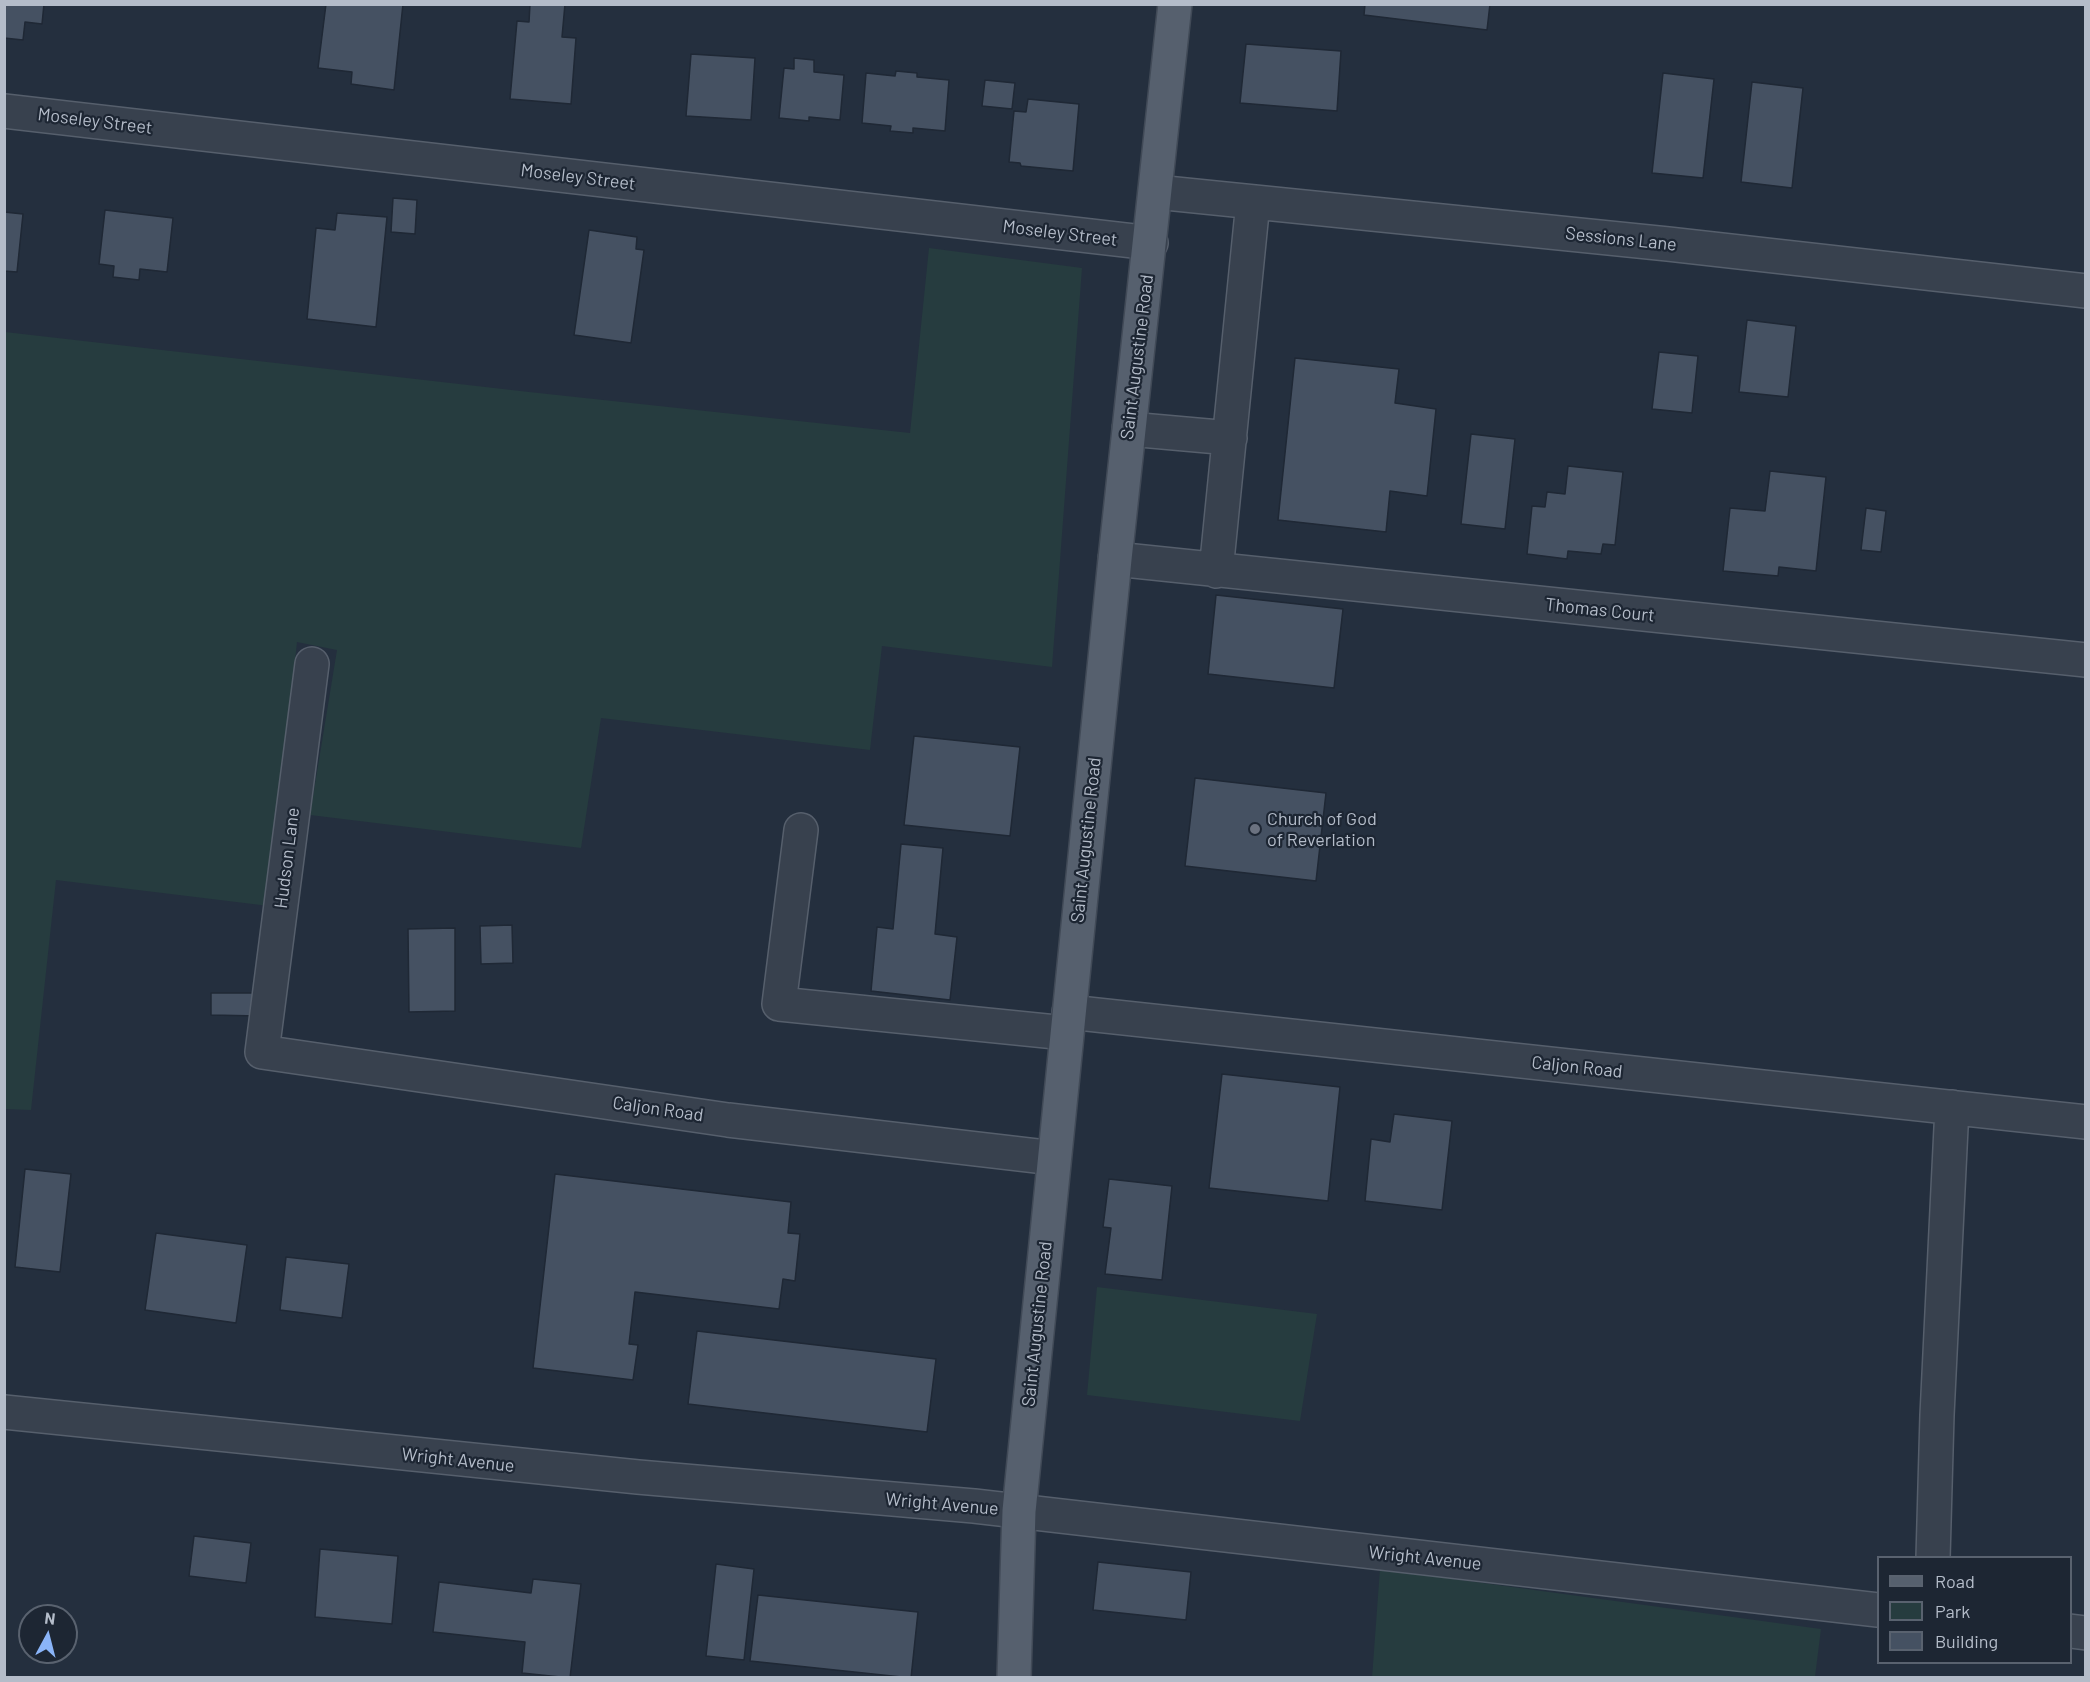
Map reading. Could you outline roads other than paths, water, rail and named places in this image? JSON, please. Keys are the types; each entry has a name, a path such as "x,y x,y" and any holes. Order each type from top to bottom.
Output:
{"main road":[{"name":"Saint Augustine Road","path":"1014,1677 1019,1511 1067,1022 1175,4"}],"street":[{"name":"Moseley Street","path":"4,111 1151,243"},
{"name":"Sessions Lane","path":"1156,192 1668,244 2085,291"},
{"path":"1216,571 1253,202"},
{"path":"1129,429 1230,438"},
{"name":"Thomas Court","path":"1115,559 2085,660"},
{"name":"Hudson Lane","path":"262,1052 312,664"},
{"name":"Caljon Road","path":"801,830 779,1004 1067,1022 1952,1107 2085,1122"},
{"name":"Caljon Road","path":"262,1052 728,1120 1054,1158"},
{"path":"1933,1556 1937,1415 1952,1107"},
{"name":"Wright Avenue","path":"4,1412 626,1476 1019,1511 1877,1610"}],"place":[{"name":"Church of God of Reverlation","path":"1255,829"}]}
